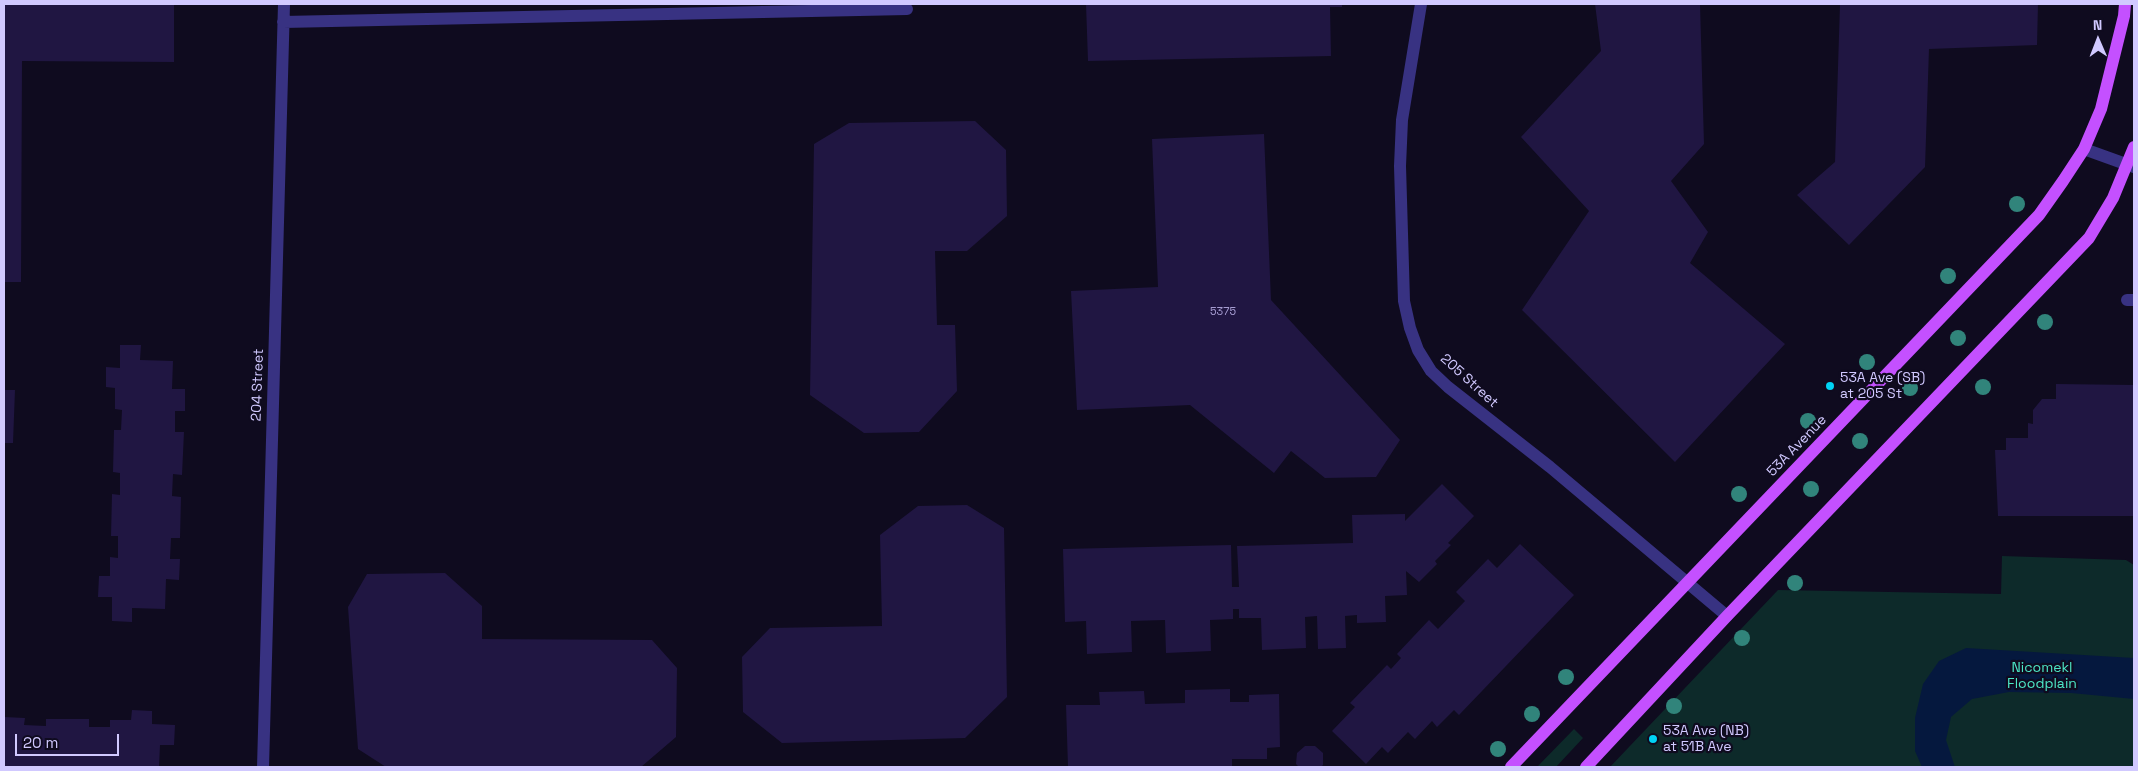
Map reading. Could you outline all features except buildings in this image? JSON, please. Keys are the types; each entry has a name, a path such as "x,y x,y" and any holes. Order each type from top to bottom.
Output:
{"main road":[{"name":"53A Avenue","path":"1511,767 2039,215 2084,149 2101,109 2112,73 2125,4"},
{"path":"1586,767 1727,616 2089,238 2130,166 2134,147"}],"street":[{"name":"204 Street","path":"263,767 284,4"},
{"name":"205 Street","path":"1421,4 1402,120 1400,166 1404,300 1410,328 1418,350 1431,371 1448,387 1550,468 1727,616"},
{"path":"283,22 907,9"},
{"path":"2084,149 2130,166"}],"green space":[{"name":"Nicomekl Floodplain","path":"2002,556 2126,560 2134,565 2134,767 1610,767 1778,590 2001,594"},
{"path":"1574,729 1583,738 1556,767 1537,767"}],"water":[{"path":"1966,648 2134,658 2134,699 2071,693 2009,692 1972,699 1951,717 1946,740 1955,767 1922,767 1915,751 1915,718 1923,684 1939,661"}],"place":[{"name":"53A Ave (SB) at 205 St","path":"1830,386"},
{"name":"53A Ave (NB) at 51B Ave","path":"1653,739"}]}
